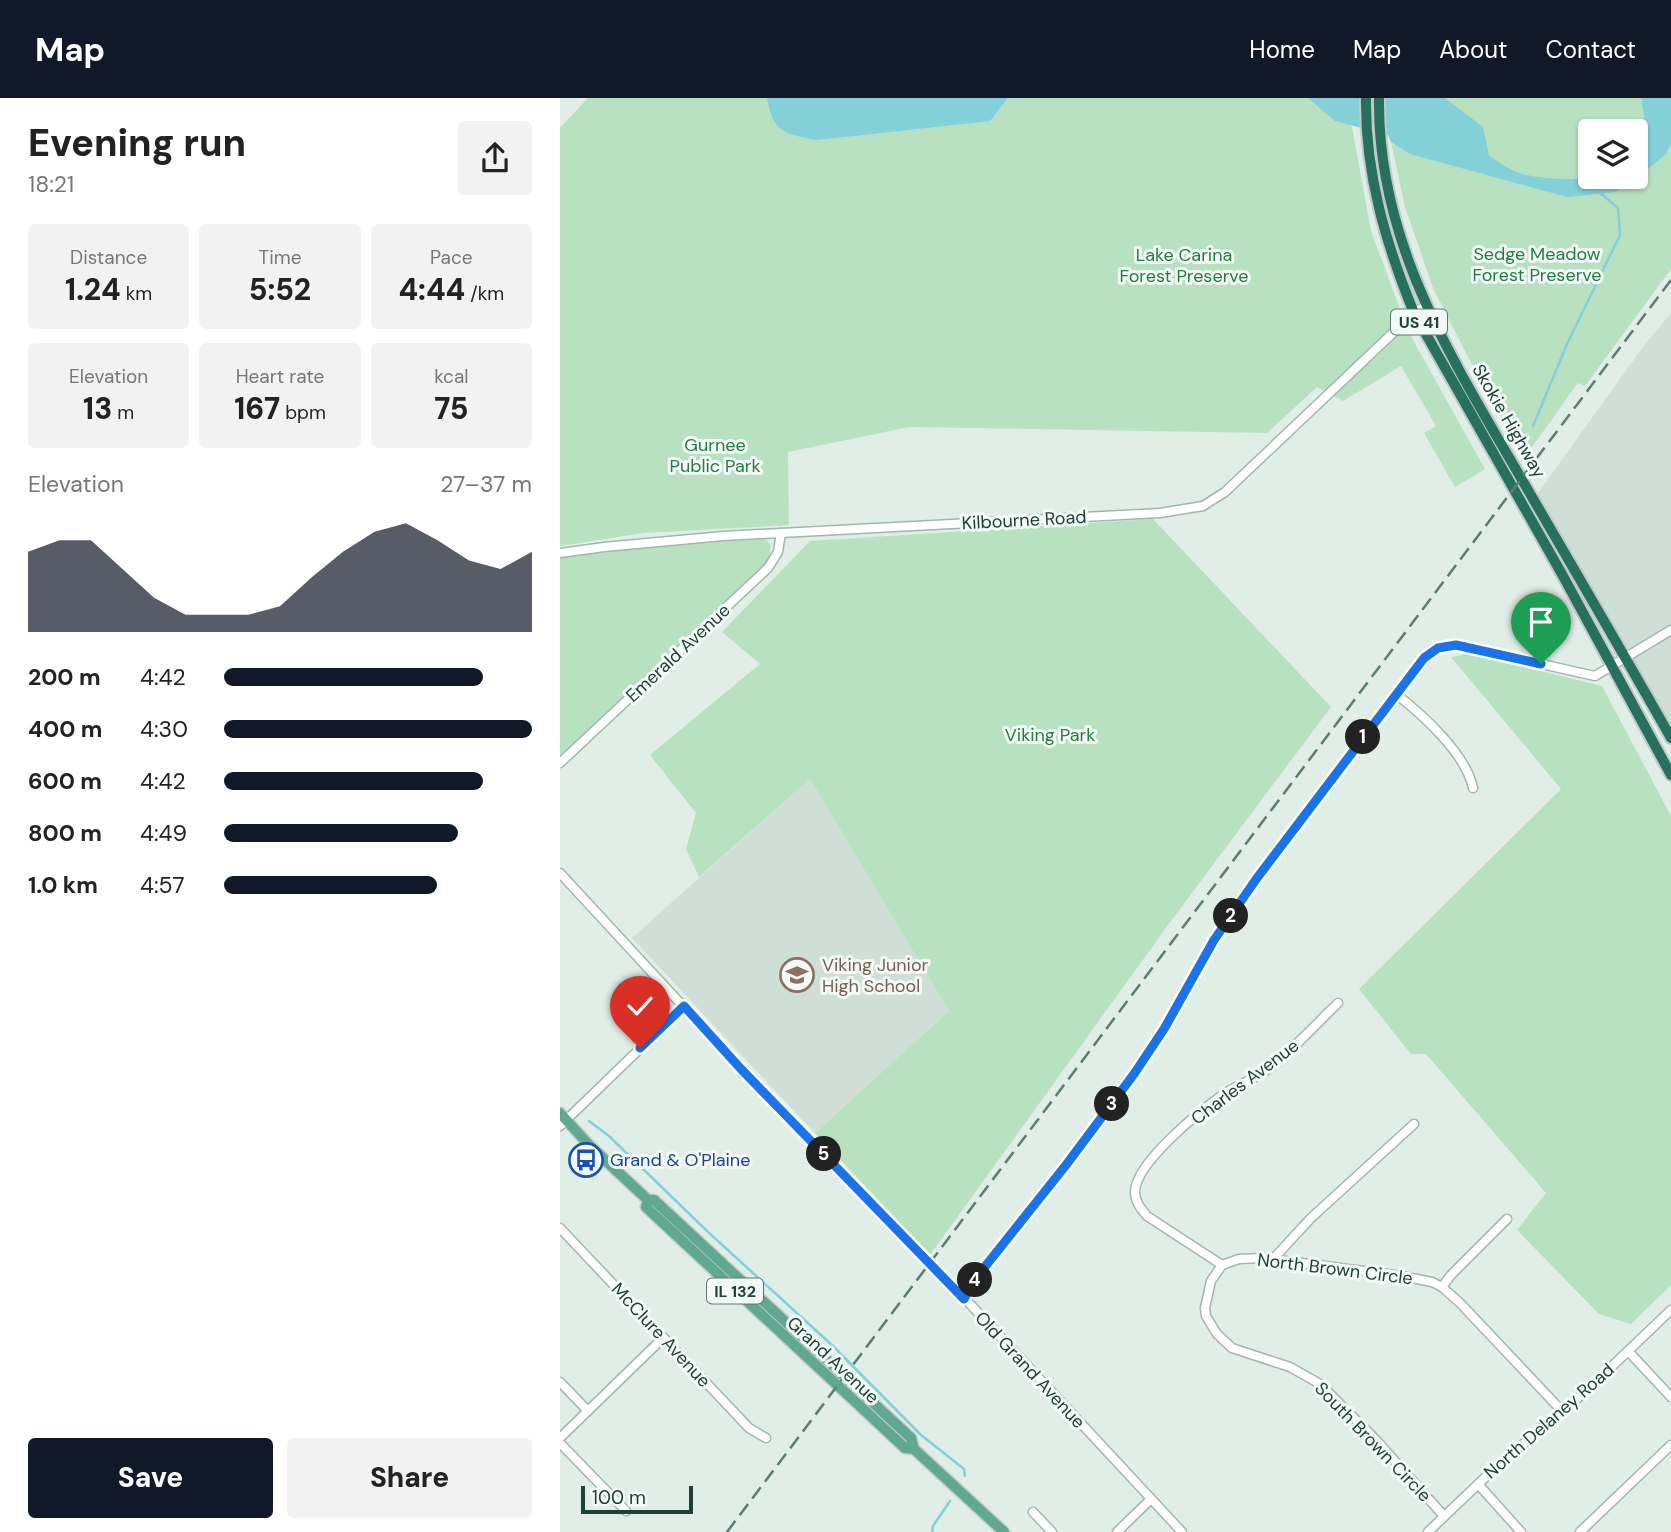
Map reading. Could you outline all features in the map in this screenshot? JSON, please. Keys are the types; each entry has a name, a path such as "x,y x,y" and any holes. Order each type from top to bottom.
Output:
{"highway":[{"name":"Skokie Highway","path":"1366,98 1367,148 1382,224 1414,313 1671,775"},
{"name":"Skokie Highway","path":"1379,98 1381,150 1392,214 1403,250 1426,306 1500,442 1671,738"}],"main road":[{"name":"Grand Avenue","path":"562,1120 648,1200 646,1207 789,1341 905,1448 914,1449 1004,1532"}],"street":[{"name":"Kilbourne Road","path":"560,553 676,540 1160,513 1203,506 1226,490 1414,313 1426,306"},
{"name":"Emerald Avenue","path":"560,763 768,568 778,552 781,533"},
{"path":"964,1299 976,1278 1134,1074 1229,918 1424,658 1446,645 1472,648 1595,676 1671,630"},
{"path":"1396,694 1413,707 1460,758 1470,774 1473,788"},
{"name":"Old Grand Avenue","path":"560,873 741,1069 964,1299 1182,1532"},
{"name":"Charles Avenue","path":"1222,1265 1141,1210 1135,1191 1140,1175 1160,1151 1207,1107 1264,1072 1338,1003"},
{"path":"562,1120 684,1006"},
{"path":"1273,1259 1282,1246 1311,1218 1414,1124"},
{"path":"1442,1287 1507,1219"},
{"name":"McClure Avenue","path":"560,1228 749,1428 766,1438"},
{"name":"North Brown Circle","path":"1222,1265 1239,1259 1273,1259 1432,1282 1460,1303 1563,1412"},
{"name":"South Brown Circle","path":"1222,1265 1211,1281 1205,1308 1206,1316 1224,1342 1242,1353 1290,1367 1320,1384 1376,1440 1444,1516"},
{"name":"North Delaney Road","path":"1428,1532 1563,1412 1671,1310"},
{"path":"560,1438 663,1338"},
{"path":"1628,1351 1671,1397"},
{"path":"560,1382 588,1411"},
{"path":"560,1443 626,1511"},
{"path":"1580,1532 1671,1445"},
{"path":"1478,1485 1521,1532"},
{"path":"1117,1532 1151,1499"},
{"path":"1032,1512 1052,1532"}],"shaded area":[{"path":"1671,313 1671,740 1538,493 1643,347"},
{"name":"Viking Junior High School","path":"810,779 949,1011 815,1133 632,938"}],"green space":[{"name":"Lake Carina Forest Preserve","path":"588,98 1322,98 1352,127 1371,231 1409,333 1485,469 1455,487 1424,433 1436,426 1401,366 1343,401 1317,387 1267,433 909,427 788,452 789,525 644,533 560,546 560,128"},
{"name":"Sedge Meadow Forest Preserve","path":"1393,98 1671,98 1671,269 1585,386 1578,383 1524,458 1433,288 1405,207 1391,142 1394,145"},
{"name":"Viking Park","path":"1153,519 1331,707 1168,925 930,1255 815,1133 949,1011 810,779 699,877 686,849 696,813 650,755 760,664 722,632 810,541"},
{"path":"767,540 771,546 769,560 560,758 560,558 626,548"},
{"path":"1468,654 1602,686 1671,816 1671,1285 1631,1324 1599,1314 1517,1230 1546,1193 1426,1054 1411,1054 1359,989 1561,789 1451,657"}],"water":[{"path":"767,98 1008,98 990,121 817,140 782,130 773,118"},
{"path":"1308,98 1445,98 1483,127 1489,156 1514,171 1536,177 1578,179 1578,189 1620,189 1615,192 1567,197 1410,154 1391,142 1388,135 1335,121"},
{"path":"1641,98 1671,98 1671,143 1666,154 1648,169 1648,119 1644,119"}],"waterway":[{"path":"1533,426 1567,344 1620,235 1618,208 1599,192"},
{"path":"589,1121 609,1136 708,1232 833,1346 921,1435 964,1469 965,1476"},
{"path":"932,1532 933,1526 950,1501"}],"railway":[{"path":"727,1532 1671,280"}],"place":[{"name":"Viking Junior High School","path":"797,975"},
{"name":"Grand & O'Plaine","path":"586,1160"}],"route":[{"path":"640,1048 684,1006 741,1069 964,1299 993,1255 1066,1165 1134,1074 1164,1029 1214,940 1257,878 1424,658 1438,648 1456,645 1541,664"}],"park label":[{"name":"Gurnee Public Park","path":"715,455"}]}
